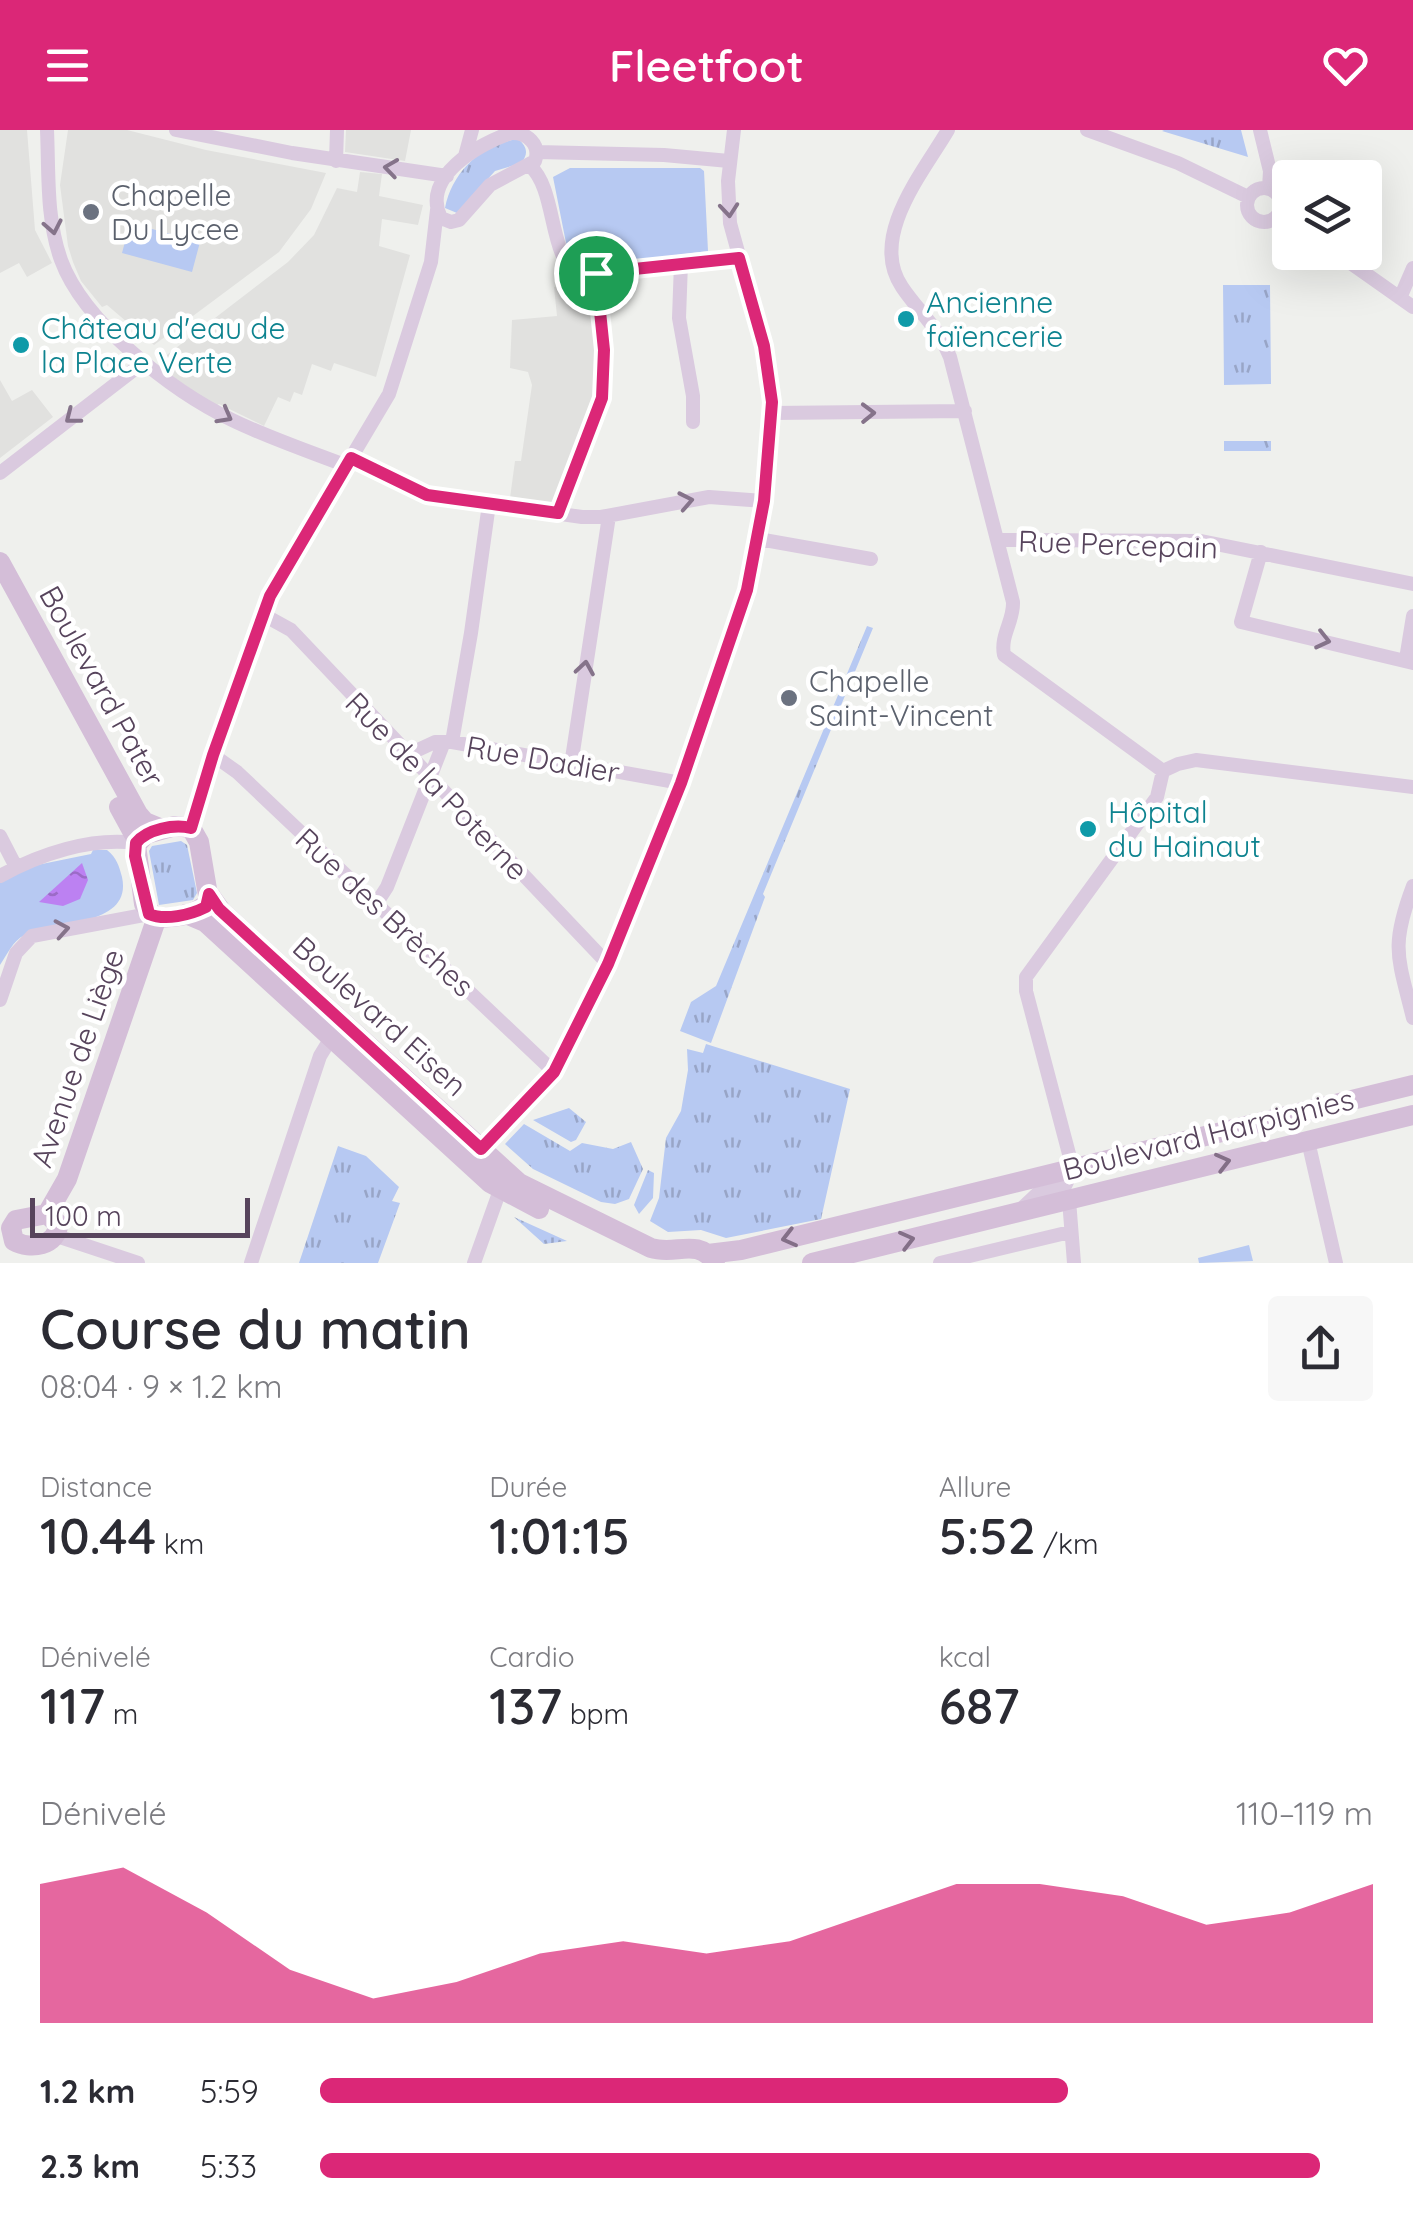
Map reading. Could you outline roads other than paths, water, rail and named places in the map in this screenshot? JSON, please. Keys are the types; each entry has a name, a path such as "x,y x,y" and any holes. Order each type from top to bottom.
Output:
{"main road":[{"name":"Boulevard Pater","path":"0,562 138,814 162,830"},
{"name":"Boulevard Pater","path":"0,590 137,841"},
{"path":"191,828 199,842 209,894 206,907 186,914 153,916 135,856 137,841 162,830 191,828"},
{"name":"Boulevard Eisen","path":"209,894 219,909 530,1190 669,1256"},
{"name":"Boulevard Eisen","path":"186,914 203,920 500,1190 651,1263"},
{"name":"Avenue de Liège","path":"47,1214 65,1184 153,916"},
{"name":"Boulevard Harpignies","path":"669,1256 693,1246 712,1258 1413,1085"},
{"name":"Boulevard Harpignies","path":"812,1263 1413,1115"},
{"path":"47,1214 57,1222 46,1247 6,1244 16,1220 47,1214"}],"street":[{"path":"48,130 49,206 56,241 66,272 88,308 144,362 232,420 349,462 420,493 489,504 592,518 709,496 764,501"},
{"path":"176,130 336,161 447,176"},
{"path":"336,161 338,130"},
{"path":"465,156 472,130"},
{"path":"481,1149 554,1072 608,964 681,783 747,590 764,501 772,413 767,357 729,215 729,161 734,130"},
{"path":"948,130 904,204 891,258 902,288 944,343 964,411 1014,606 1003,640 1007,660 1163,771"},
{"path":"1087,130 1178,163 1248,196"},
{"path":"1248,196 1258,189 1270,189 1270,171 1260,130"},
{"path":"191,828 262,614 282,570 389,394 431,262 438,197 447,176 465,156 507,134 522,132 532,141 566,266 579,274 739,258"},
{"path":"431,262 442,242 490,185 534,159 664,154 729,161"},
{"path":"1248,196 1247,211 1255,220 1272,221"},
{"path":"437,210 448,222 462,218"},
{"path":"681,264 680,318 693,396 693,422"},
{"path":"1360,270 1406,303 1413,268"},
{"path":"558,513 602,398 604,350 596,273"},
{"path":"0,473 144,362"},
{"path":"772,413 964,411"},
{"path":"376,904 385,893 448,742 472,633 489,504"},
{"path":"571,765 609,516"},
{"path":"758,539 871,559"},
{"name":"Rue Percepain","path":"998,540 1190,540 1413,584"},
{"path":"1261,552 1241,622 1410,661 1413,616"},
{"name":"Rue de la Poterne","path":"262,614 290,630 608,964"},
{"name":"Rue Dadier","path":"407,755 426,745 448,742 681,783"},
{"name":"Rue des Brèches","path":"213,755 236,772 554,1072"},
{"path":"1163,771 1196,760 1413,787"},
{"path":"1074,1168 1025,982 1156,797 1163,771"},
{"path":"0,836 16,867"},
{"path":"0,876 16,867 102,842 137,841"},
{"path":"1413,886 1397,933 1396,948 1413,1018"},
{"path":"0,1000 16,953 32,936 153,916"},
{"path":"251,1263 320,1056 332,1038"},
{"path":"1308,1141 1336,1263"},
{"name":"Boulevard Harpignies","path":"1018,1212 1037,1194 1065,1186 1074,1168"},
{"path":"474,1263 500,1190"},
{"path":"1069,1200 1074,1263"},
{"path":"940,1263 1070,1232"},
{"path":"46,1247 138,1263"}],"water":[{"path":"82,863 88,880 80,899 63,906 39,902"}],"place":[{"name":"Chapelle Du Lycee","path":"91,212"},
{"name":"Ancienne faïencerie","path":"906,319"},
{"name":"Château d'eau de la Place Verte","path":"21,345"},
{"name":"Chapelle Saint-Vincent","path":"789,698"},
{"name":"Hôpital du Hainaut","path":"1088,829"}]}
